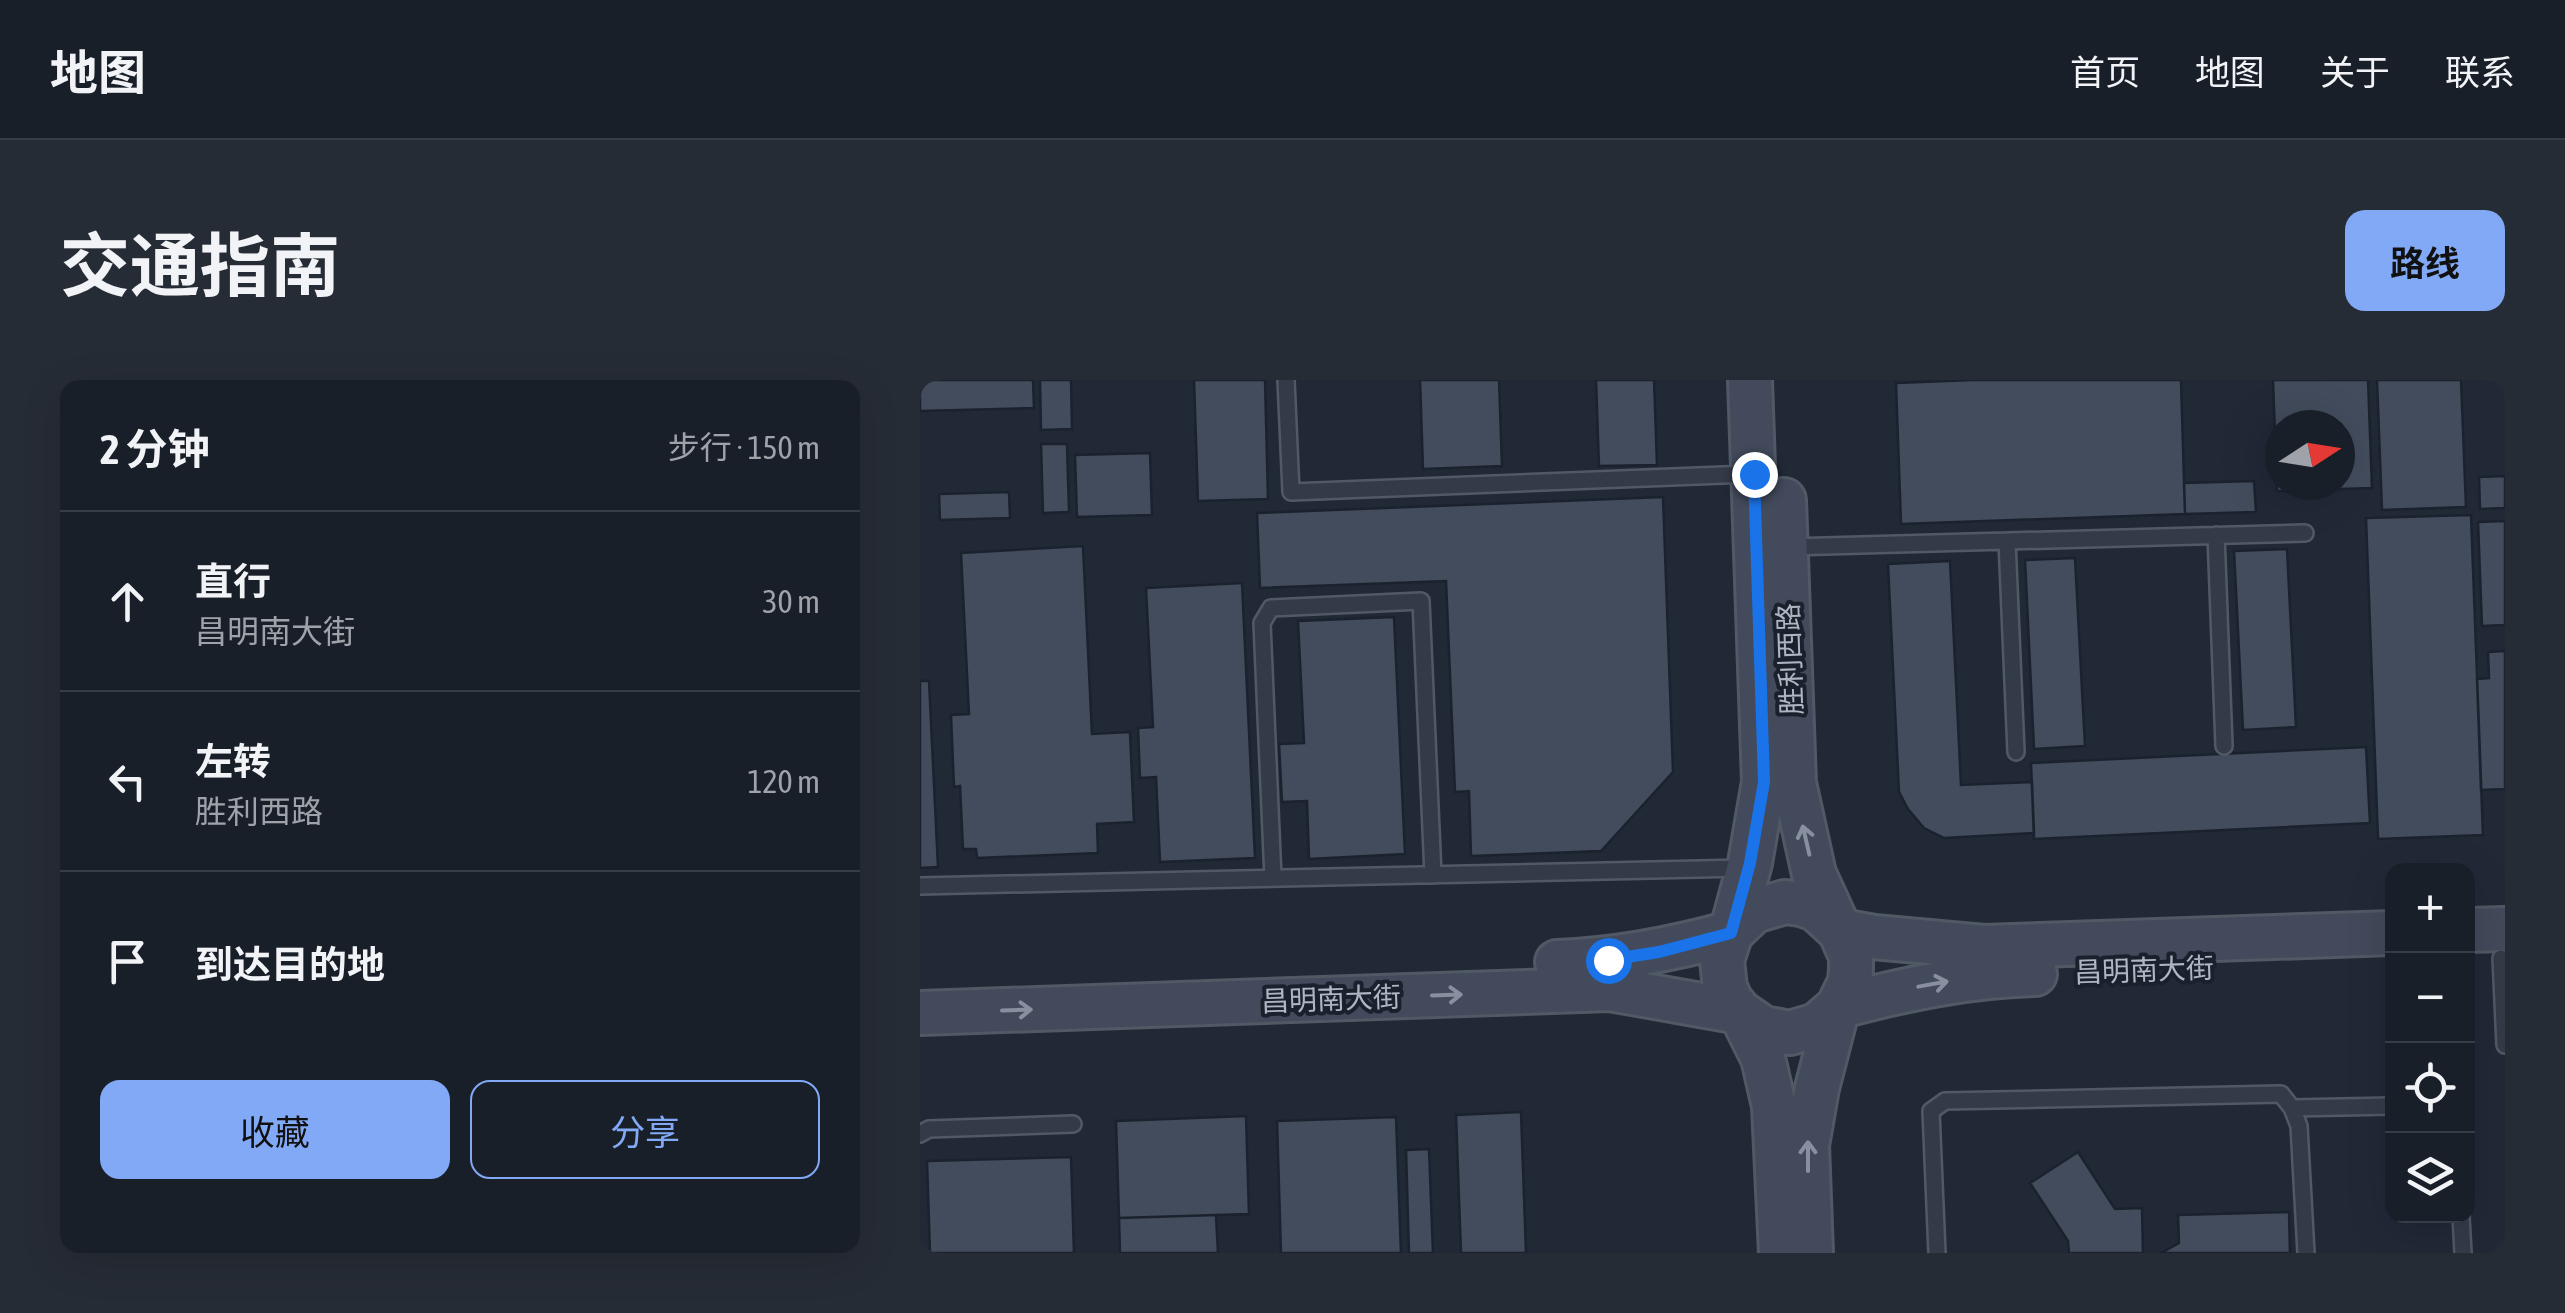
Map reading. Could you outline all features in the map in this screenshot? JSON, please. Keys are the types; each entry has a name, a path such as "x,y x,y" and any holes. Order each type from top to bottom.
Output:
{"main road":[{"name":"胜利西路","path":"1731,933 1749,868 1764,782 1750,380"},
{"name":"胜利西路","path":"1780,380 1794,782 1814,874 1840,931"},
{"path":"1781,1253 1774,1106 1763,1058 1725,988 1722,960 1731,933 1754,911 1785,902 1816,910 1840,931 1852,969 1816,1088 1807,1145 1811,1253"},
{"name":"昌明南大街","path":"1840,931 1874,938 1984,947 2385,933"},
{"name":"昌明南大街","path":"920,984 1608,960 1659,952 1731,933"},
{"path":"2475,935 2495,951"},
{"name":"昌明南大街","path":"1838,1007 1893,992 1984,976 2385,962"},
{"name":"昌明南大街","path":"920,1013 1610,989 1740,1012"},
{"path":"1740,1012 1763,1028 1790,1033 1817,1025 1838,1007"}],"lane":[{"path":"1286,380 1291,492 1754,474"},
{"path":"1786,547 2305,533"},
{"path":"2216,535 2224,746"},
{"path":"2008,541 2016,752"},
{"path":"1273,878 1262,624 1271,608 1420,601 1433,875"},
{"path":"920,886 1749,868"},
{"path":"2495,951 2505,1045"},
{"path":"1936,1253 1931,1110 1945,1102 2281,1094 2299,1126 2306,1253"},
{"path":"2292,1108 2385,1106"},
{"path":"920,1134 929,1128 1073,1124"},
{"path":"2461,1223 2463,1253"}],"building":[{"path":"920,380 1033,380 1034,408 920,411"},
{"path":"1040,380 1071,380 1072,429 1041,430"},
{"path":"1194,380 1265,380 1268,499 1198,501"},
{"path":"1420,380 1499,380 1502,466 1423,469"},
{"path":"1596,380 1654,380 1657,465 1599,466"},
{"path":"2181,380 2185,514 1901,524 1896,383"},
{"path":"2273,380 2368,380 2372,488 2355,489 2355,410 2274,410"},
{"path":"2377,380 2461,380 2466,507 2382,510"},
{"path":"1041,444 1067,444 1069,512 1043,513"},
{"path":"1150,453 1152,515 1077,517 1075,455"},
{"path":"2505,476 2505,508 2480,509 2479,477"},
{"path":"2254,481 2256,512 2185,514 2184,483"},
{"path":"1009,492 1010,518 940,520 939,494"},
{"path":"1663,497 1673,772 1601,851 1471,856 1469,791 1455,792 1446,581 1260,588 1257,513"},
{"path":"2471,515 2483,835 2378,839 2366,518"},
{"path":"2505,521 2505,625 2482,626 2478,522"},
{"path":"1083,546 1092,734 1130,732 1134,822 1097,824 1098,853 977,858 976,849 963,849 960,786 954,787 951,715 969,714 961,553"},
{"path":"2287,549 2296,727 2243,730 2234,551"},
{"path":"2075,558 2085,746 2034,749 2025,560"},
{"path":"1950,561 1961,785 2032,782 2034,833 1944,838 1924,828 1899,792 1888,564"},
{"path":"1242,583 1255,858 1160,862 1156,777 1140,778 1138,728 1153,727 1146,588"},
{"path":"1394,617 1405,854 1309,859 1307,801 1282,802 1279,744 1304,743 1298,621"},
{"path":"2505,651 2505,789 2481,790 2477,679 2489,678 2488,652"},
{"path":"920,681 929,681 938,867 920,868"},
{"path":"2366,747 2370,823 2034,839 2031,763"},
{"path":"1521,1112 1526,1253 1461,1253 1456,1115"},
{"path":"1246,1116 1249,1214 1119,1218 1116,1121"},
{"path":"1396,1117 1401,1253 1281,1253 1277,1121"},
{"path":"1429,1149 1433,1253 1409,1253 1406,1150"},
{"path":"2078,1152 2115,1209 2142,1208 2143,1253 2069,1253 2068,1241 2030,1183"},
{"path":"1071,1157 1074,1253 930,1253 927,1161"},
{"path":"2289,1212 2290,1253 2161,1253 2179,1243 2178,1215"},
{"path":"1216,1215 1218,1253 1120,1253 1119,1218"}],"route":[{"path":"1608,960 1659,952 1731,933 1750,863 1764,782 1754,474"}]}
